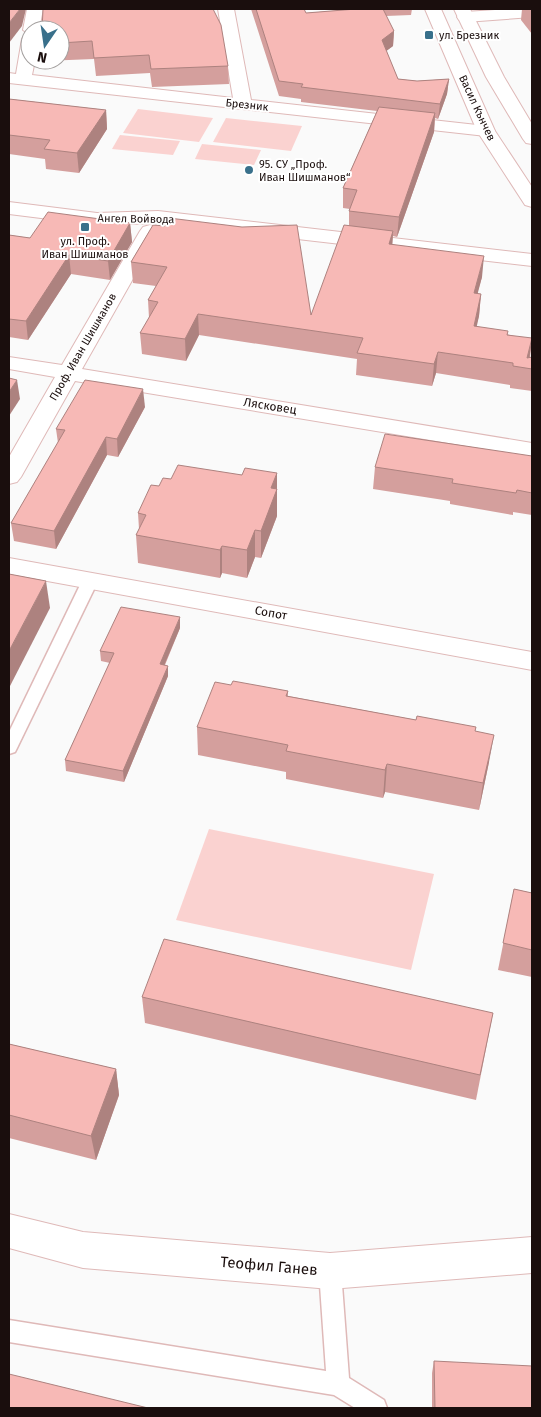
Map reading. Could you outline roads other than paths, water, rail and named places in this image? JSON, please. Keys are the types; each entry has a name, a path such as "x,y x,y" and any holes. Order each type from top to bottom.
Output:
{"street":[{"path":"226,9 243,104"},
{"name":"Васил Кънчев","path":"433,9 486,131 532,201"},
{"path":"532,12 463,13 495,77 532,139"},
{"name":"Брезник","path":"16,79 486,131"},
{"name":"Ангел Войвода","path":"9,208 96,218 158,217 532,260"},
{"name":"Проф. Иван Шишманов","path":"12,466 158,217"},
{"name":"Лясковец","path":"9,362 532,450"},
{"name":"Сопот","path":"9,566 532,661"},
{"name":"Теофил Ганев","path":"9,1231 83,1250 330,1271 532,1256"}],"lane":[{"path":"9,748 90,581"},
{"path":"330,1271 338,1384"},
{"path":"9,1331 338,1384 376,1408"}],"place":[{"name":"ул. Брезник","path":"429,35"},
{"name":"95. СУ „Проф. Иван Шишманов“","path":"249,170"},
{"name":"ул. Проф. Иван Шишманов","path":"85,227"}]}
